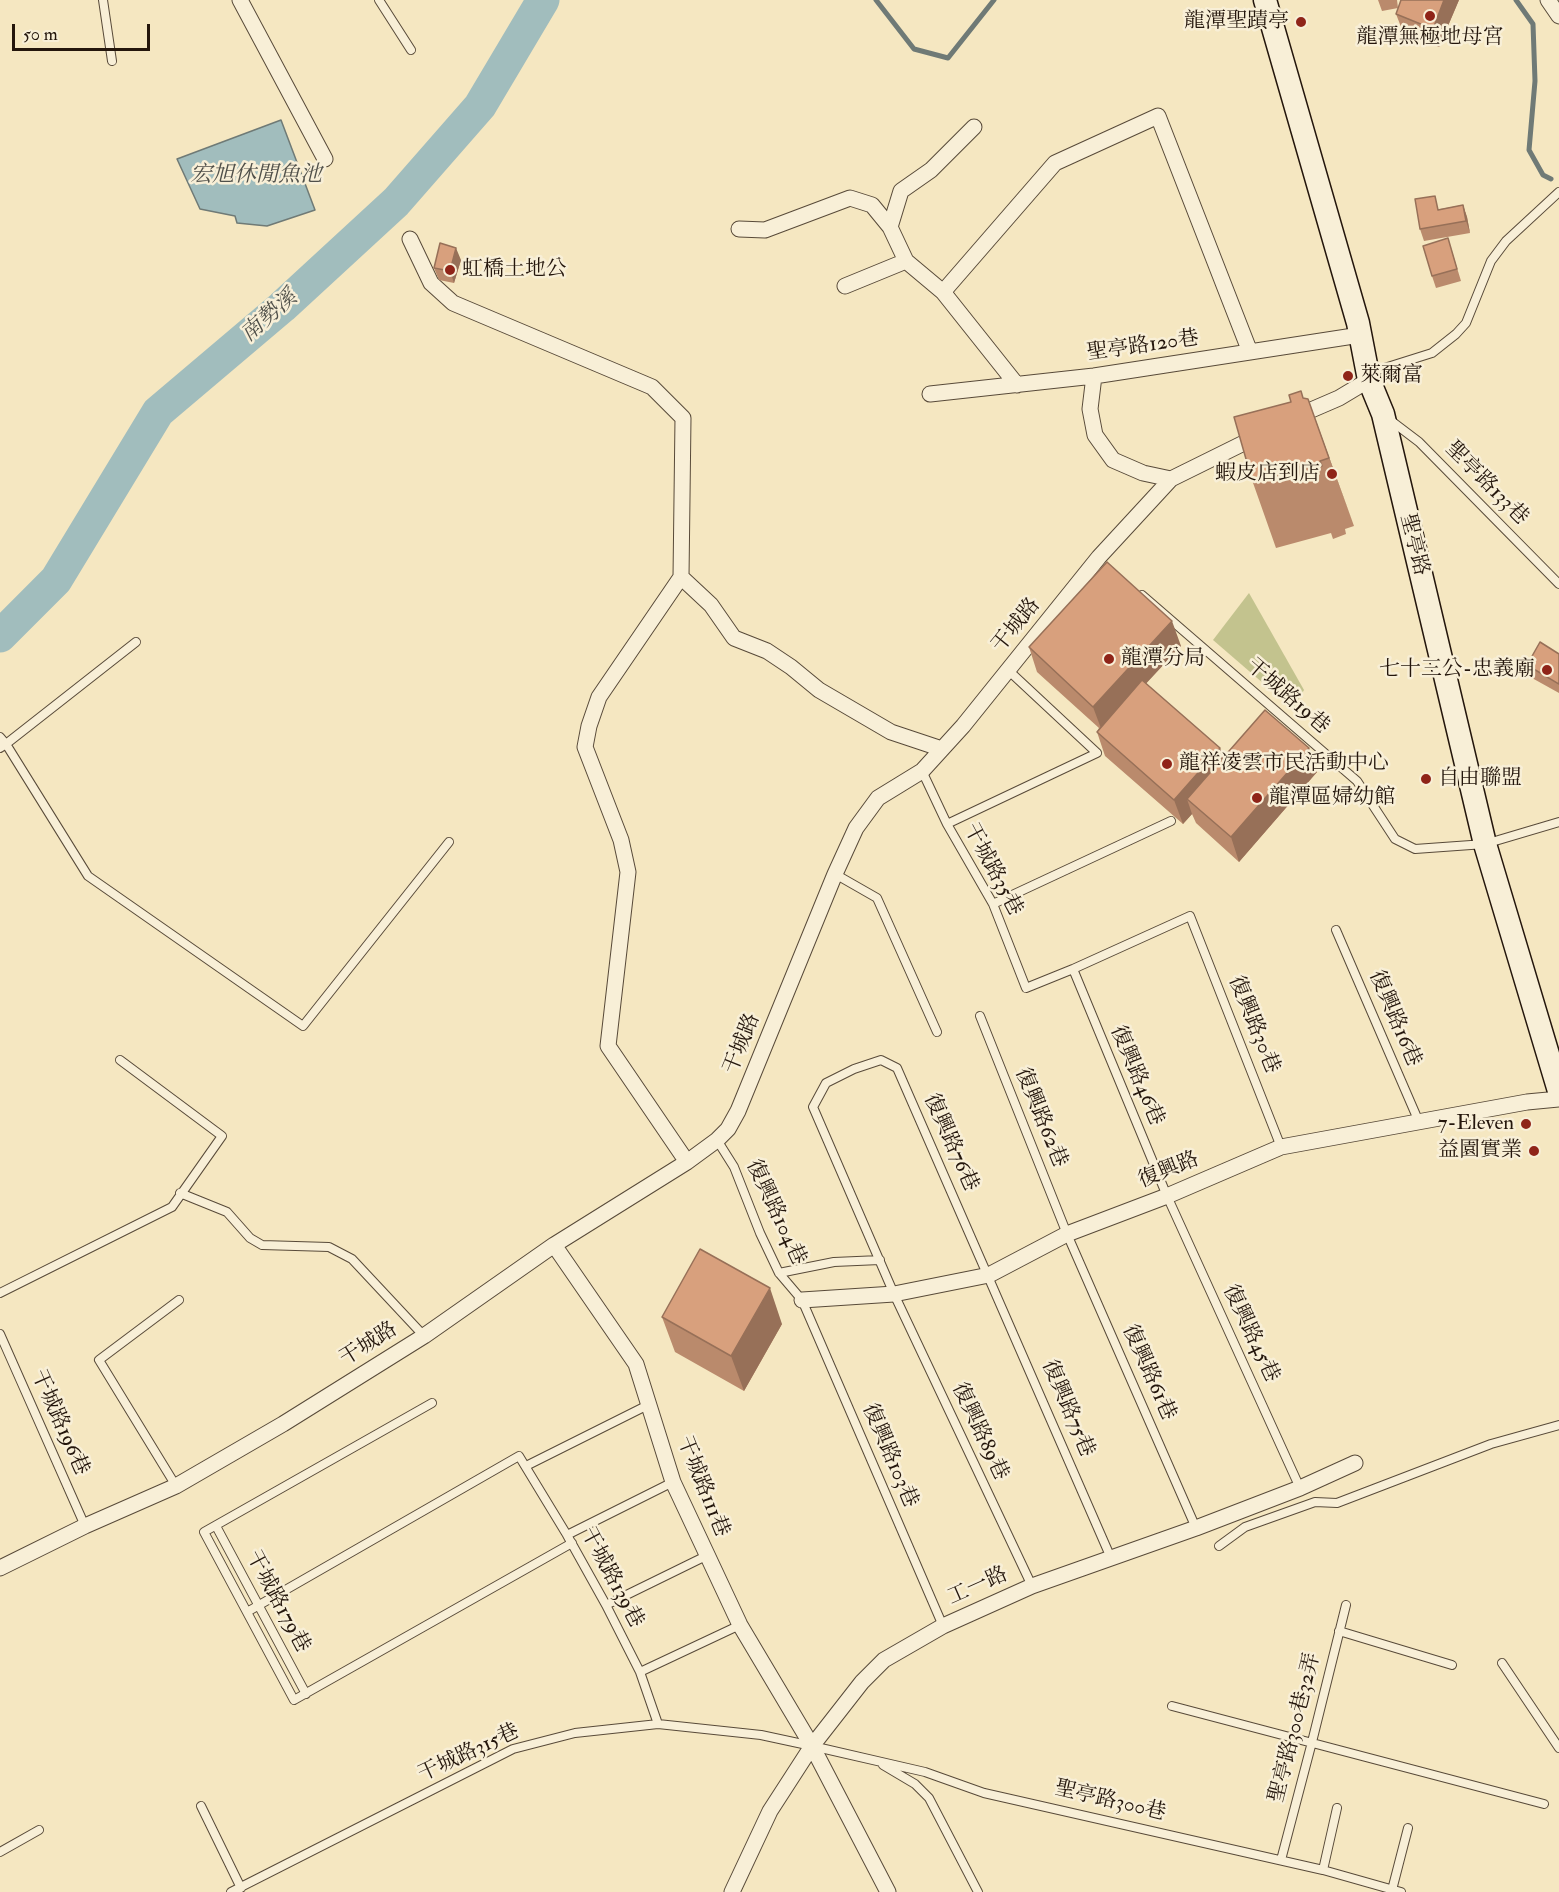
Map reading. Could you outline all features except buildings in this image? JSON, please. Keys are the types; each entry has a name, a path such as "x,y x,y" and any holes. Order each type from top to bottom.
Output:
{"street":[{"path":"240,0 325,159"},
{"name":"聖亭路","path":"1265,0 1360,335 1369,380 1383,414 1485,844 1559,1091"},
{"path":"1548,0 1559,16"},
{"path":"943,292 1055,163 1158,116 1250,352"},
{"path":"890,227 901,191 931,170 974,127"},
{"path":"739,230 765,230 850,198 872,205 890,227 906,261 943,292 1017,385"},
{"path":"410,239 431,284 453,303 652,387 683,418 681,577 599,697 589,726 585,747 621,840 628,872 608,1046 687,1162"},
{"path":"845,286 906,261"},
{"name":"聖亭路120巷","path":"930,394 1094,376 1360,335"},
{"path":"1094,376 1090,409 1095,435 1113,460 1143,473 1171,479"},
{"name":"干城路","path":"0,1568 85,1526 176,1486 283,1424 424,1336 554,1245 687,1162 717,1140 728,1129 738,1111 856,828 878,798 922,771 1171,479 1309,410 1339,398 1369,380"},
{"path":"681,577 711,605 734,638 767,651 819,690 891,732 942,749"},
{"name":"復興路","path":"802,1300 894,1294 989,1275 1067,1234 1167,1196 1281,1146 1527,1102 1559,1099"},
{"name":"干城路111巷","path":"554,1245 636,1364 673,1482 740,1625 812,1746 888,1892"},
{"name":"工一路","path":"732,1892 770,1811 812,1746 862,1682 884,1660 943,1626 1032,1586 1196,1528 1300,1488 1355,1463"}],"lane":[{"path":"103,0 112,61"},
{"path":"379,0 411,50"},
{"path":"1369,380 1378,370 1432,353 1456,334 1466,323 1491,261 1506,241 1555,201 1559,192"},
{"name":"聖亭路133巷","path":"1383,414 1419,442 1559,584"},
{"name":"干城路19巷","path":"1134,587 1357,781 1395,839 1415,849 1485,844 1559,822"},
{"path":"3,746 136,642"},
{"path":"947,824 1097,753 1008,670"},
{"path":"0,737 3,746 88,876 303,1026 449,842"},
{"name":"干城路35巷","path":"922,771 947,824 993,904 1026,988 1073,969"},
{"path":"993,904 1171,821"},
{"path":"835,874 877,898 937,1032"},
{"name":"復興路30巷","path":"1073,969 1190,916 1281,1146"},
{"name":"復興路16巷","path":"1336,930 1419,1122"},
{"name":"復興路46巷","path":"1073,969 1167,1196"},
{"name":"復興路62巷","path":"980,1016 1067,1234"},
{"path":"0,1293 171,1207 222,1136 120,1060"},
{"name":"復興路76巷","path":"880,1260 813,1107 826,1083 854,1069 880,1060 897,1068 989,1275"},
{"name":"復興路104巷","path":"717,1140 734,1167 760,1233 779,1272 802,1300"},
{"path":"180,1193 227,1212 250,1239 262,1245 329,1247 351,1259 424,1336"},
{"name":"復興路45巷","path":"1167,1196 1300,1488"},
{"name":"復興路61巷","path":"1067,1234 1196,1528"},
{"path":"779,1272 834,1262 880,1260"},
{"name":"復興路89巷","path":"880,1260 1032,1586"},
{"name":"復興路75巷","path":"989,1275 1112,1558"},
{"path":"176,1486 99,1360 179,1300"},
{"name":"復興路103巷","path":"802,1300 943,1626"},
{"name":"干城路196巷","path":"0,1334 85,1526"},
{"path":"432,1403 204,1532 294,1700 572,1543"},
{"path":"526,1466 648,1405"},
{"path":"1219,1546 1245,1527 1316,1502 1338,1503 1491,1443 1559,1425"},
{"name":"干城路139巷","path":"259,1606 519,1456 567,1534 606,1605 640,1672 658,1724"},
{"path":"567,1534 673,1482"},
{"name":"干城路179巷","path":"216,1526 306,1694"},
{"path":"606,1605 708,1556"},
{"name":"聖亭路300巷32弄","path":"1281,1860 1346,1605"},
{"path":"247,1612 259,1606"},
{"path":"640,1672 740,1625"},
{"path":"1339,1631 1452,1665"},
{"path":"1502,1663 1559,1748"},
{"path":"1172,1706 1544,1804"},
{"name":"干城路315巷","path":"231,1892 513,1749 575,1733 658,1724 760,1735 812,1746"},
{"name":"聖亭路300巷","path":"812,1746 925,1772 984,1793 1281,1860 1396,1891"},
{"path":"876,1761 915,1784 929,1798 978,1892"},
{"path":"201,1806 241,1888"},
{"path":"1323,1870 1337,1808"},
{"path":"1396,1891 1408,1828"},
{"path":"0,1852 39,1830"}],"green space":[{"path":"1249,593 1304,690 1293,709 1213,640"}],"water":[{"name":"宏旭休閒魚池","path":"281,120 315,210 267,226 237,223 235,216 200,209 177,159"}],"waterway":[{"name":"南勢溪","path":"0,636 56,580 158,412 282,307 396,202 480,106 543,0"},
{"path":"876,0 914,49 948,58 994,0"},
{"path":"1516,0 1533,24 1535,81 1529,150 1543,175 1551,179"}],"place":[{"name":"龍潭無極地母宮","path":"1430,16"},
{"name":"龍潭聖蹟亭","path":"1301,22"},
{"name":"虹橋土地公","path":"450,270"},
{"name":"萊爾富","path":"1348,376"},
{"name":"蝦皮店到店","path":"1332,474"},
{"name":"龍潭分局","path":"1109,659"},
{"name":"七十三公-忠義廟","path":"1547,670"},
{"name":"龍祥凌雲市民活動中心","path":"1167,764"},
{"name":"自由聯盟","path":"1426,779"},
{"name":"龍潭區婦幼館","path":"1257,798"},
{"name":"7-Eleven","path":"1526,1124"},
{"name":"益園實業","path":"1534,1151"}]}
